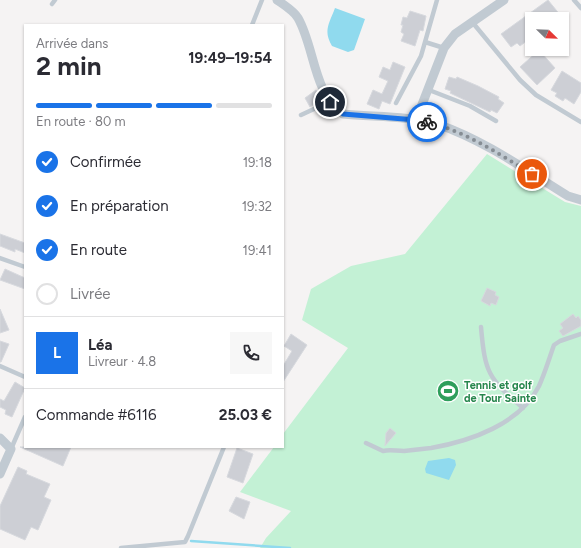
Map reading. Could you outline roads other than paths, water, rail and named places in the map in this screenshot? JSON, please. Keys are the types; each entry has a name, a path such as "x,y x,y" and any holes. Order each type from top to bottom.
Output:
{"street":[{"path":"277,0 288,3 298,18 330,102 343,114 416,120 437,124 485,145 568,196 581,200"},
{"path":"416,120 429,90 444,48 455,34 473,23 504,0"},
{"path":"0,438 11,450 0,474"}],"lane":[{"path":"252,24 262,0"},
{"path":"396,103 421,56 437,0"},
{"path":"574,0 581,8"},
{"path":"473,23 520,80 536,96 581,122"},
{"path":"425,42 444,48"},
{"path":"429,90 470,106 496,121"},
{"path":"301,115 330,102"},
{"path":"0,258 24,268"},
{"path":"481,327 485,361 490,377 499,388 523,408"},
{"path":"366,443 383,451 388,449 403,451 433,448 490,430 523,408 539,386 554,346 560,341 581,334"},
{"path":"0,366 24,377"},
{"path":"11,450 24,419"},
{"path":"121,548 185,542 224,448"}],"water":[{"path":"335,8 365,19 354,50 348,52 332,46 329,41 327,32"},
{"path":"449,458 455,460 456,465 449,480 426,473 425,469 428,461"}],"waterway":[{"path":"191,541 290,548"}],"place":[{"name":"Tennis et golf de Tour Sainte","path":"448,391"}]}
